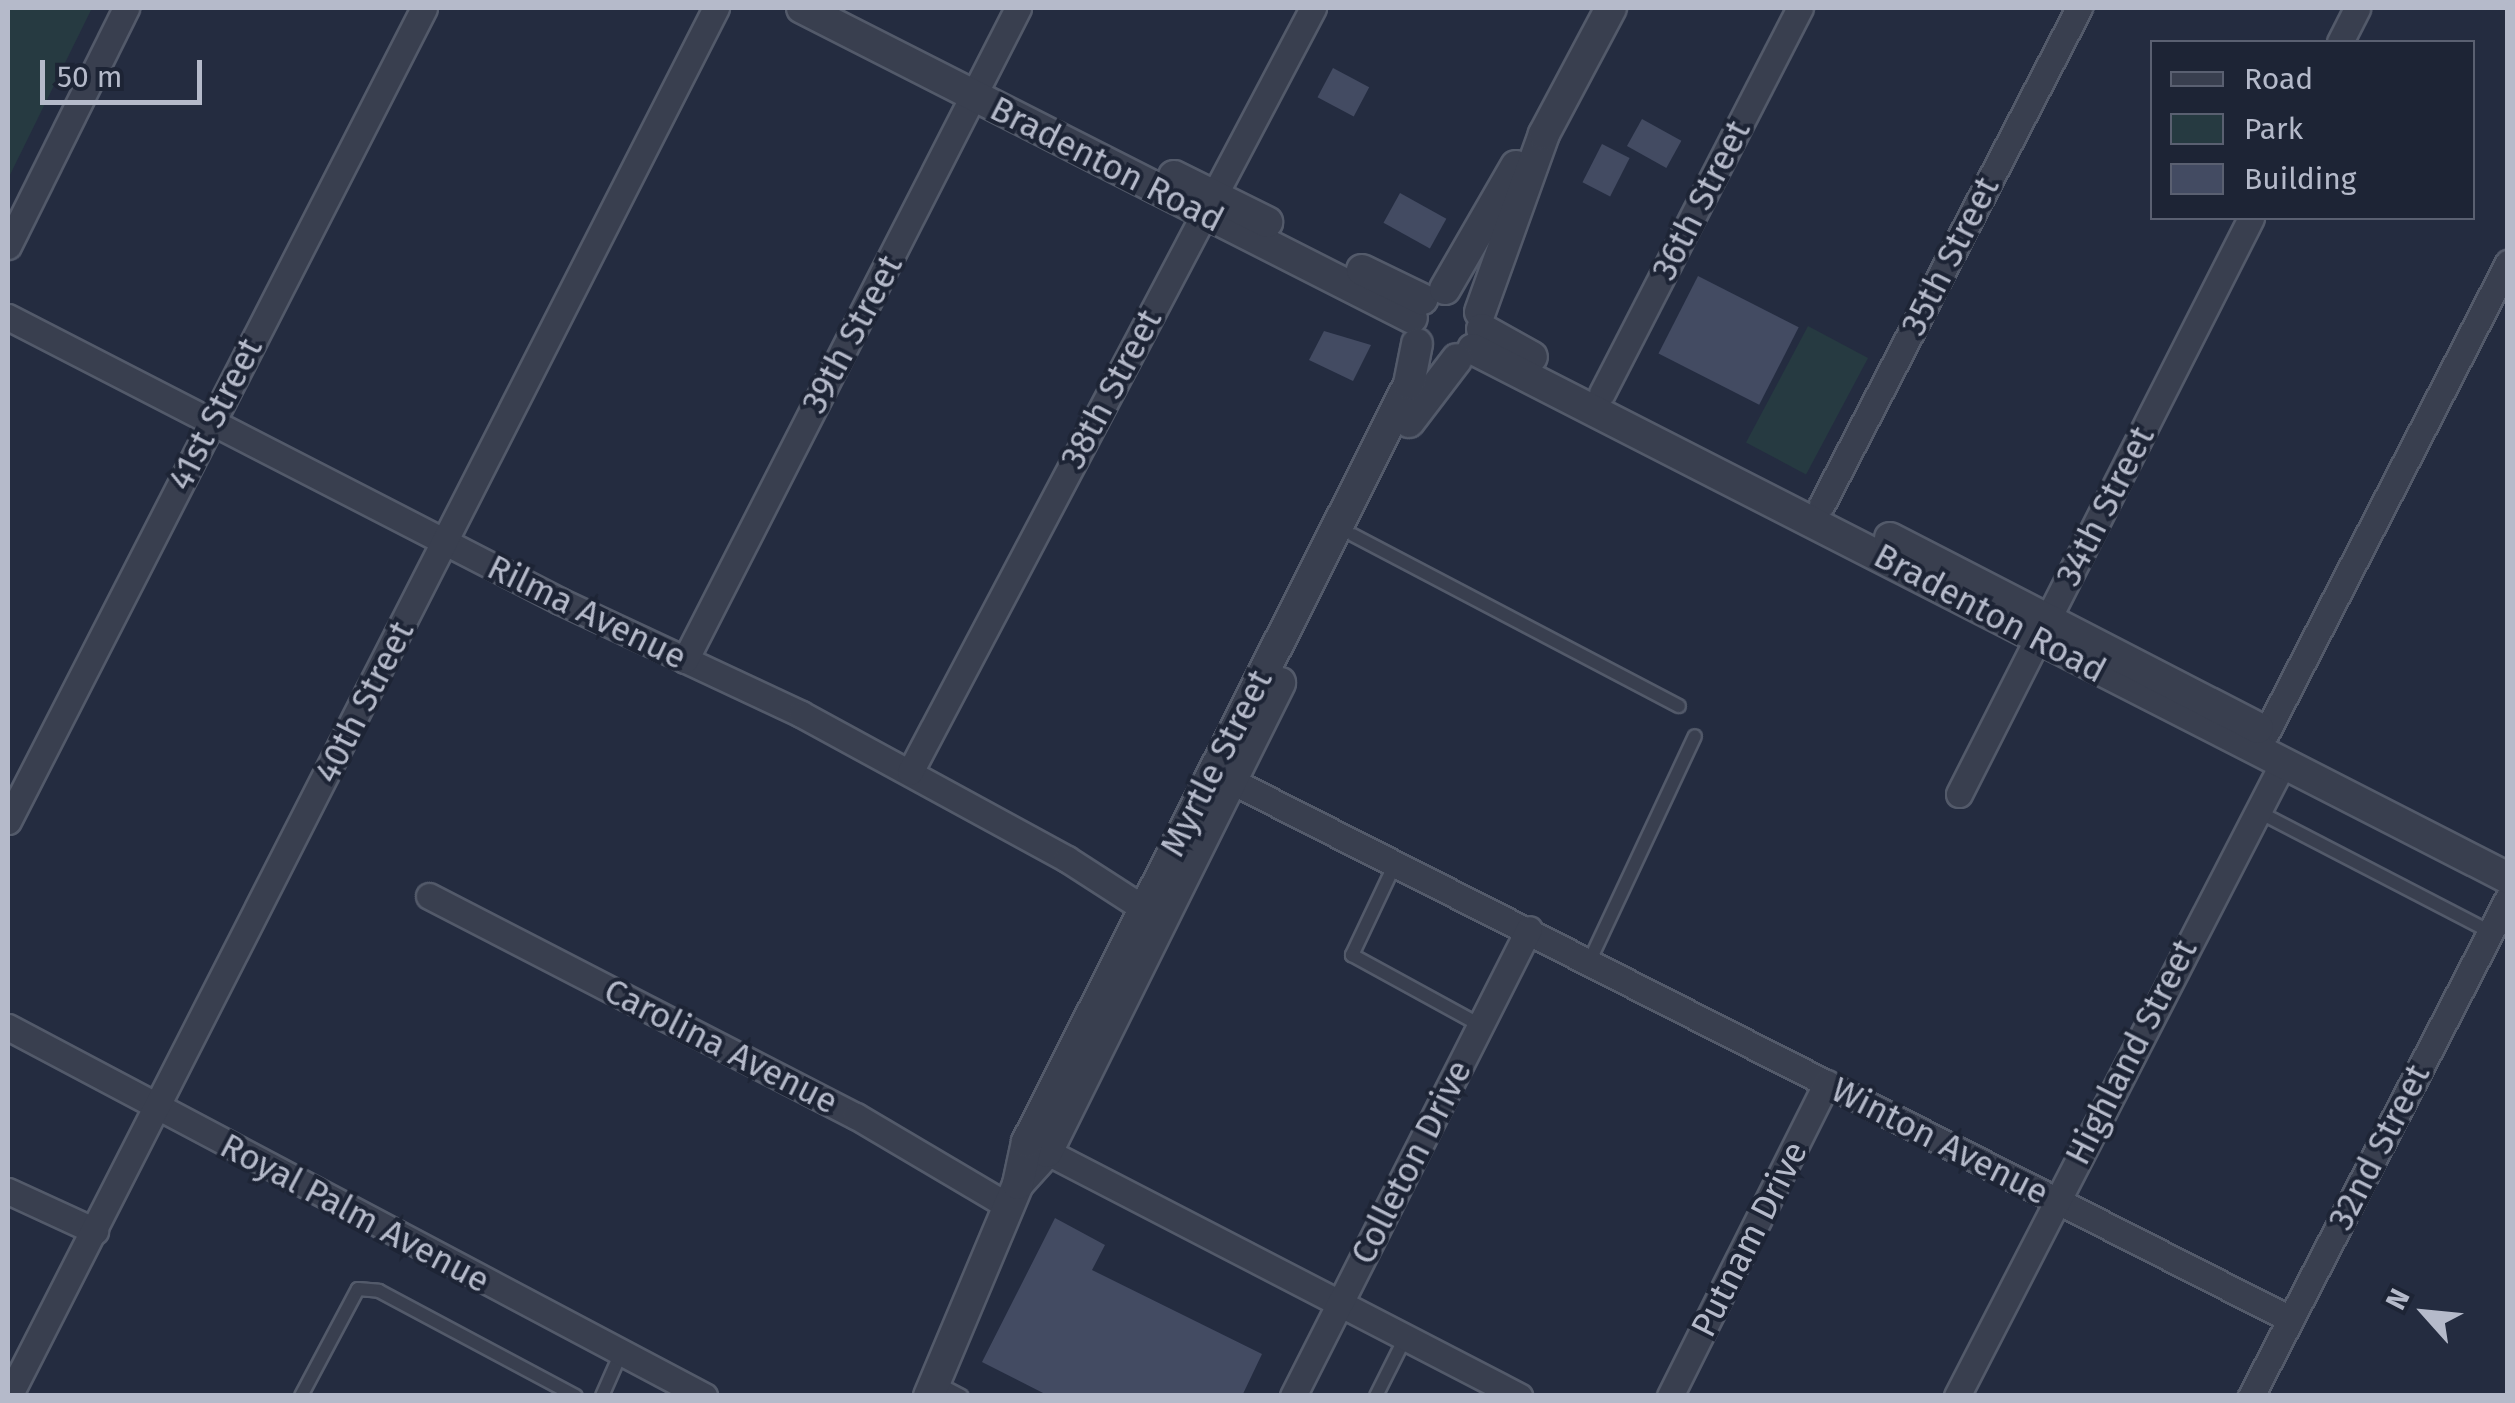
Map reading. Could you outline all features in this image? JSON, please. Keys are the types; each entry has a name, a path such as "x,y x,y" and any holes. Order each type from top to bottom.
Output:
{"street":[{"path":"8,246 126,8"},
{"name":"41st Street","path":"8,821 424,8"},
{"name":"40th Street","path":"9,1396 716,8"},
{"name":"Bradenton Road","path":"802,8 978,87 1424,312"},
{"name":"Bradenton Road","path":"844,8 978,87"},
{"name":"39th Street","path":"685,660 1018,8"},
{"name":"38th Street","path":"910,772 1312,8"},
{"name":"Myrtle Street","path":"942,1391 1013,1195 1151,914 1353,535 1414,411 1473,337 1544,134 1611,8"},
{"name":"36th Street","path":"1602,393 1800,8"},
{"name":"35th Street","path":"1822,504 2079,8"},
{"path":"2341,40 2358,8"},
{"name":"Myrtle Street","path":"1222,776 1409,384 1424,312 1504,182 1544,134"},
{"name":"34th Street","path":"1959,794 2250,220"},
{"path":"2266,732 2508,263"},
{"name":"Bradenton Road","path":"1424,312 1463,292 1473,337"},
{"name":"Bradenton Road","path":"1424,312 1431,357 1473,337 1602,393 1822,504 2282,763 2508,878"},
{"name":"Rilma Avenue","path":"8,317 445,543 910,772 1151,914"},
{"name":"Bradenton Road","path":"1473,337 2045,630 2266,732 2508,856"},
{"name":"Highland Street","path":"1957,1396 2054,1200 2282,763"},
{"name":"Winton Avenue","path":"1222,776 1397,859 2290,1319"},
{"name":"Carolina Avenue","path":"430,896 1013,1195"},
{"name":"32nd Street","path":"2251,1396 2508,898"},
{"name":"Colleton Drive","path":"1293,1396 1529,929"},
{"name":"Royal Palm Avenue","path":"8,1028 704,1396"},
{"name":"Putnam Drive","path":"1670,1396 1827,1083"},
{"path":"1037,1147 1519,1396"},
{"path":"8,1191 95,1231"}],"lane":[{"path":"1353,535 1679,706"},
{"path":"1590,960 1695,736"},
{"path":"2256,810 2490,932"},
{"path":"1397,859 1352,955 1480,1025"},
{"path":"301,1396 358,1289 379,1291 576,1396"},
{"path":"1376,1396 1405,1338"},
{"path":"602,1396 620,1353"}],"green space":[{"path":"8,8 92,8 8,179"},
{"path":"1808,326 1868,358 1806,474 1746,443"}],"building":[{"path":"1333,68 1369,87 1354,116 1318,97"},
{"path":"1642,119 1681,141 1666,168 1627,146"},
{"path":"1602,144 1630,158 1610,196 1582,182"},
{"path":"1400,193 1446,219 1430,248 1384,223"},
{"path":"1698,276 1799,327 1759,405 1659,354"},
{"path":"1324,331 1371,345 1353,381 1309,360"},
{"path":"1055,1218 1105,1245 1092,1270 1262,1354 1242,1396 1049,1396 982,1362"}]}
